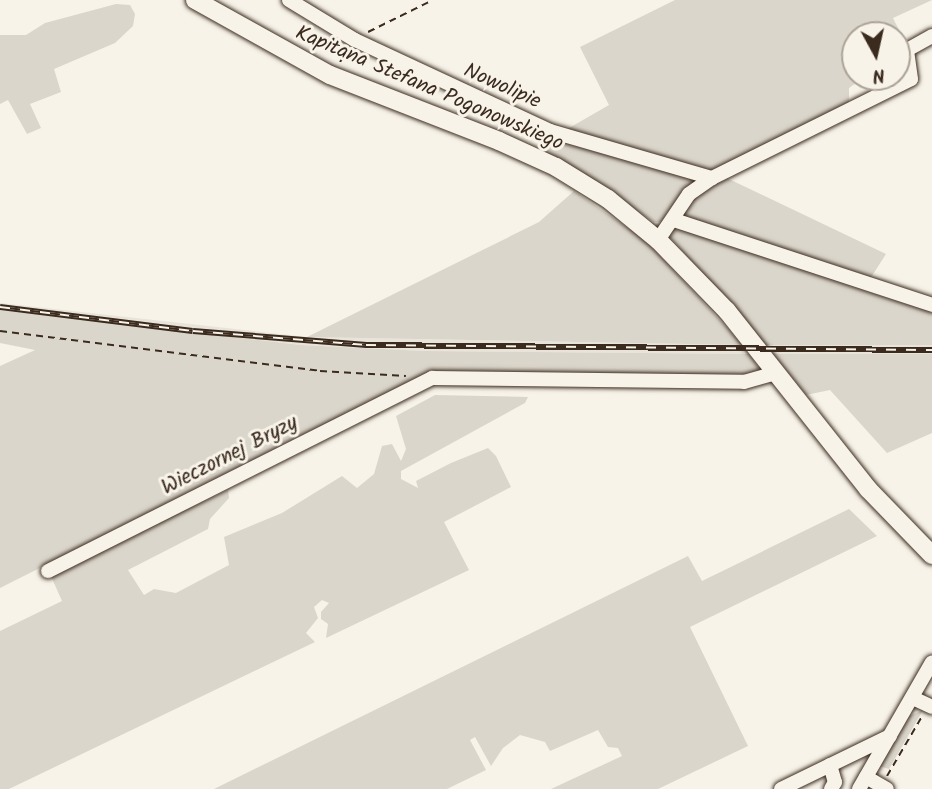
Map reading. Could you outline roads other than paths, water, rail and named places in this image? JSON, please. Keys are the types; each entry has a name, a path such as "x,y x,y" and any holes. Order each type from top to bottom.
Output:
{"main road":[{"name":"Kapitana Stefana Pogonowskiego","path":"195,0 330,75 556,167 608,199 658,240 759,351 868,489 927,551"}],"street":[{"name":"Nowolipie","path":"289,0 355,40 550,131 712,178"},
{"path":"658,240 689,194 712,178 911,79 906,50 932,36"},
{"path":"674,220 932,305"},
{"name":"Wieczornej Bryzy","path":"48,571 432,378 744,382 776,373"},
{"path":"927,551 932,563"},
{"path":"884,788 863,783 932,663"},
{"path":"913,698 932,675"},
{"path":"913,698 930,706"},
{"path":"780,789 804,783 830,765 891,736"},
{"path":"830,765 835,782 831,789"}],"railway":[{"path":"0,307 193,331 366,345 932,350"}]}
